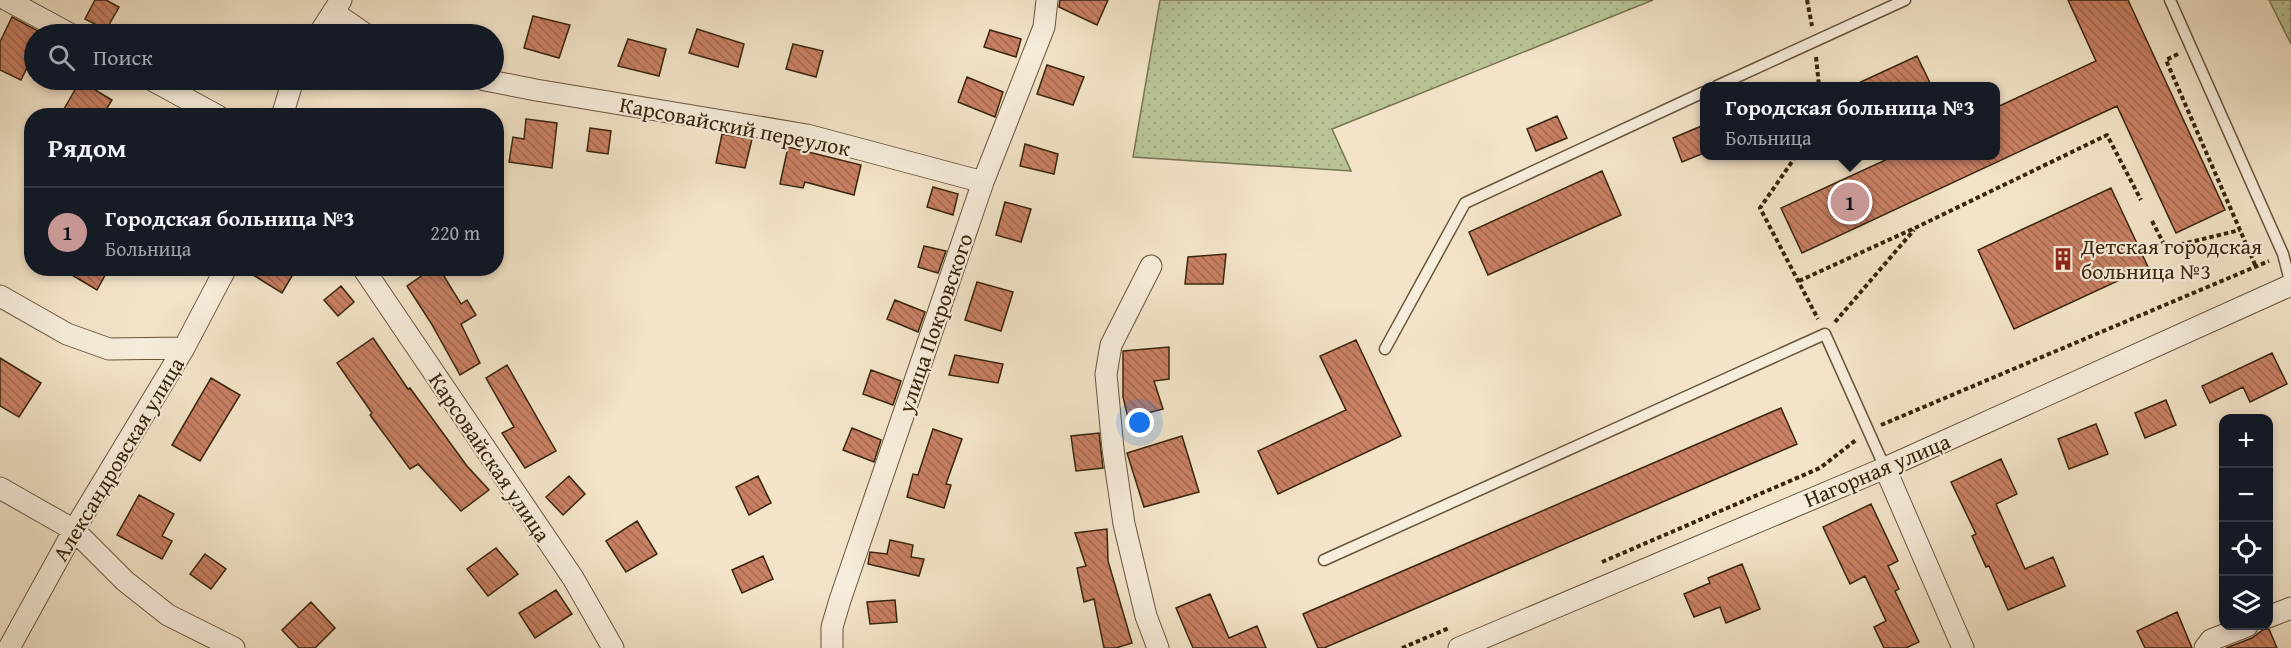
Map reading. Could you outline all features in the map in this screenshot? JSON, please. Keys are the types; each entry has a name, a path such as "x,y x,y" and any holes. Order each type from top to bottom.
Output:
{"street":[{"path":"7,0 51,24"},
{"name":"улица Покровского","path":"832,648 832,627 840,600 983,182 1044,27 1047,0"},
{"path":"325,24 337,6 355,24"},
{"name":"Карсовайский переулок","path":"504,84 807,135 983,182"},
{"path":"170,90 203,108"},
{"path":"284,108 290,90"},
{"path":"1151,266 1111,345 1106,374 1113,449 1124,525 1146,616 1158,648"},
{"name":"Александровская улица","path":"9,648 74,530 184,348 222,276"},
{"name":"Карсовайская улица","path":"368,276 573,578 613,648"},
{"name":"Нагорная улица","path":"1459,648 1501,640 2291,285"},
{"path":"0,296 68,334 109,349 184,348"},
{"path":"1885,468 1963,648"},
{"path":"0,488 74,530 125,581 168,615 234,648"},
{"path":"2273,615 2291,608"},
{"path":"2205,648 2211,640 2237,630"}],"lane":[{"path":"1728,82 1905,0"},
{"path":"2170,0 2283,254 2291,285"},
{"path":"1385,349 1465,202 1700,94"},
{"path":"1324,560 1825,334 1885,468"}],"path":[{"path":"2192,47 2166,60 2256,267"},
{"path":"1798,281 1917,227 2107,135 2141,200"},
{"path":"1793,160 1760,208 1814,310"},
{"path":"2152,221 2166,248 2240,230"},
{"path":"1825,334 1917,227"},
{"path":"1595,565 1820,468 1868,431 2283,254"},
{"path":"1402,648 1456,625"}],"green space":[{"path":"1160,0 1653,0 1332,129 1351,171 1133,157"},
{"path":"2269,0 2291,0 2291,44"}],"building":[{"path":"95,0 106,0 119,7 109,24 95,24 85,19"},
{"path":"1060,0 1108,0 1097,25 1059,7"},
{"path":"2068,0 2128,0 2225,210 2176,233 2117,106 1802,253 1781,208 1885,160 2000,160 2000,106 2096,61"},
{"path":"533,16 570,25 559,58 524,48"},
{"path":"12,17 25,24 24,74 21,80 0,70 0,42"},
{"path":"697,29 744,44 738,67 689,53"},
{"path":"990,30 1021,39 1016,57 984,47"},
{"path":"628,39 666,49 659,76 618,66"},
{"path":"793,44 823,51 816,77 786,69"},
{"path":"1917,56 1930,82 1861,82"},
{"path":"1047,65 1084,77 1073,105 1037,94"},
{"path":"967,77 1003,92 995,117 958,102"},
{"path":"75,90 95,90 112,100 107,108 65,108"},
{"path":"1557,116 1567,138 1536,151 1527,129"},
{"path":"526,119 557,123 552,168 509,162 513,137 524,139"},
{"path":"1700,127 1700,155 1682,162 1673,138"},
{"path":"590,128 611,131 608,154 587,151"},
{"path":"722,134 752,139 745,168 716,163"},
{"path":"1025,144 1058,154 1054,174 1020,166"},
{"path":"788,147 861,165 854,195 805,182 803,188 780,184"},
{"path":"1602,171 1621,215 1488,275 1469,232"},
{"path":"933,187 958,194 953,215 927,207"},
{"name":"Детская городская больница №3","path":"2111,188 2148,267 2014,329 1978,250"},
{"path":"1005,202 1031,209 1021,242 996,235"},
{"path":"924,246 946,251 938,273 918,267"},
{"path":"1226,254 1223,284 1185,284 1188,257"},
{"path":"73,276 105,276 97,290"},
{"path":"255,276 292,276 282,293"},
{"path":"421,276 444,276 461,304 467,300 476,315 461,324 480,363 460,375 407,286"},
{"path":"977,282 1013,292 1001,331 965,320"},
{"path":"341,286 354,302 338,316 324,300"},
{"path":"895,300 925,312 918,332 887,319"},
{"path":"373,338 408,389 410,388 467,466 489,490 461,511 418,464 410,469 370,415 372,413 337,363"},
{"path":"1356,340 1401,436 1278,494 1258,451 1346,410 1320,356"},
{"path":"1169,347 1169,379 1154,381 1163,409 1128,418 1123,397 1123,351"},
{"path":"2272,353 2287,384 2250,402 2243,387 2210,403 2202,386"},
{"path":"955,355 1003,364 998,383 949,375"},
{"path":"0,358 41,383 19,417 0,406"},
{"path":"507,365 556,451 525,468 502,433 514,427 486,378"},
{"path":"871,370 901,381 893,405 863,394"},
{"path":"211,378 240,395 200,461 172,445"},
{"path":"2166,400 2176,425 2145,438 2135,413"},
{"path":"1781,408 1797,444 1324,648 1318,648 1303,614"},
{"path":"2096,424 2108,454 2069,469 2058,439"},
{"path":"852,428 881,440 874,462 843,450"},
{"path":"933,429 962,439 946,484 951,485 944,508 907,497 913,474 918,475"},
{"path":"1099,433 1103,468 1076,471 1071,436"},
{"path":"1182,436 1199,492 1144,507 1127,453"},
{"path":"2001,459 2017,494 1996,504 2025,569 2053,557 2065,586 2008,610 1989,566 1986,567 1972,536 1976,534 1951,482"},
{"path":"569,476 585,494 563,515 546,497"},
{"path":"758,476 771,503 749,515 736,487"},
{"path":"139,495 174,514 162,536 172,541 162,559 117,535"},
{"path":"1871,504 1898,561 1888,566 1899,589 1895,591 1919,642 1906,648 1884,648 1874,627 1886,621 1865,576 1850,584 1823,527"},
{"path":"637,521 657,554 626,572 606,541"},
{"path":"1107,529 1108,561 1132,643 1116,648 1104,648 1094,599 1084,602 1077,568 1086,566 1075,533"},
{"path":"890,540 913,545 911,557 924,559 919,576 868,564 870,552 887,554"},
{"path":"496,548 518,574 488,596 467,569"},
{"path":"205,554 226,569 211,589 190,574"},
{"path":"763,556 773,579 742,593 732,570"},
{"path":"1742,564 1760,609 1726,623 1720,607 1694,617 1684,594 1710,583 1708,578"},
{"path":"556,590 572,614 535,638 519,613"},
{"path":"1210,594 1229,638 1257,626 1266,648 1193,648 1176,608"},
{"path":"895,600 897,622 870,624 867,602"},
{"path":"311,602 335,628 315,648 299,648 282,630"},
{"path":"2177,612 2192,648 2145,648 2137,631"},
{"path":"2263,630 2269,630 2277,648 2226,648 2252,638"}],"place":[{"name":"Городская больница №3","path":"1850,202"},
{"name":"Детская городская больница №3","path":"2063,259"}]}
